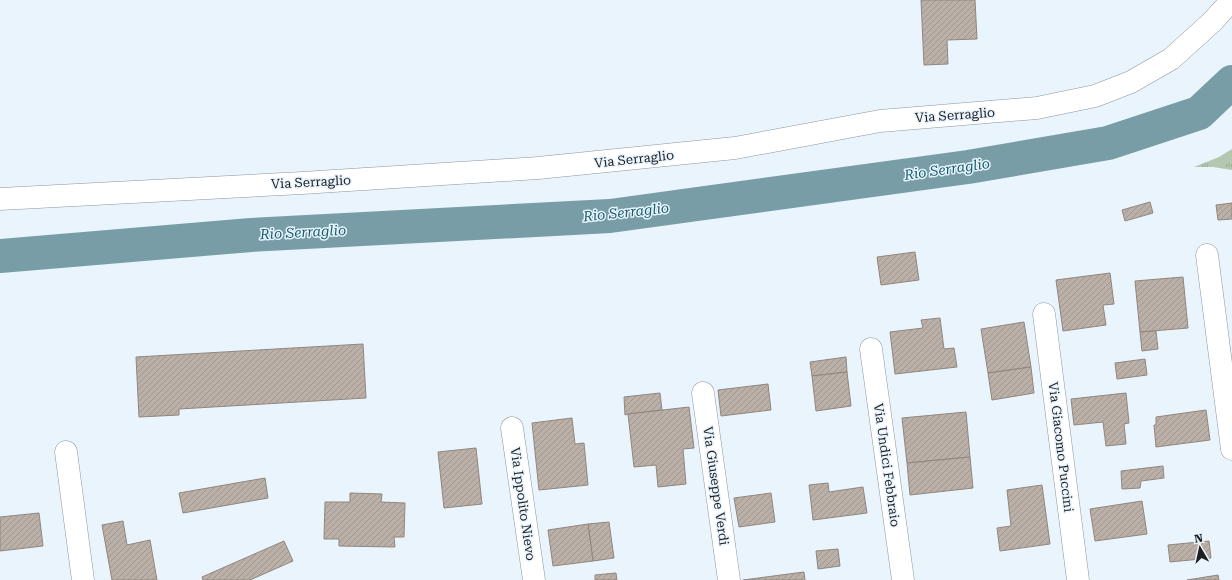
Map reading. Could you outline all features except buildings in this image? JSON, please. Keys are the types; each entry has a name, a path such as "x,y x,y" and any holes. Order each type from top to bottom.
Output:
{"street":[{"name":"Via Serraglio","path":"0,199 286,184 538,168 735,148 880,121 1037,108 1095,96 1131,82 1171,59 1212,22 1232,0"},
{"path":"1207,255 1232,449"},
{"name":"Via Giacomo Puccini","path":"1044,314 1078,580"},
{"name":"Via Undici Febbraio","path":"871,349 903,580"},
{"name":"Via Giuseppe Verdi","path":"703,393 730,580"},
{"name":"Via Ippolito Nievo","path":"512,428 534,580"},
{"path":"66,452 83,580"}],"green space":[{"path":"1232,149 1232,170 1213,167 1194,167 1219,157"}],"waterway":[{"name":"Rio Serraglio","path":"0,256 251,235 610,216 968,167 1108,143 1199,113 1232,82"}]}
